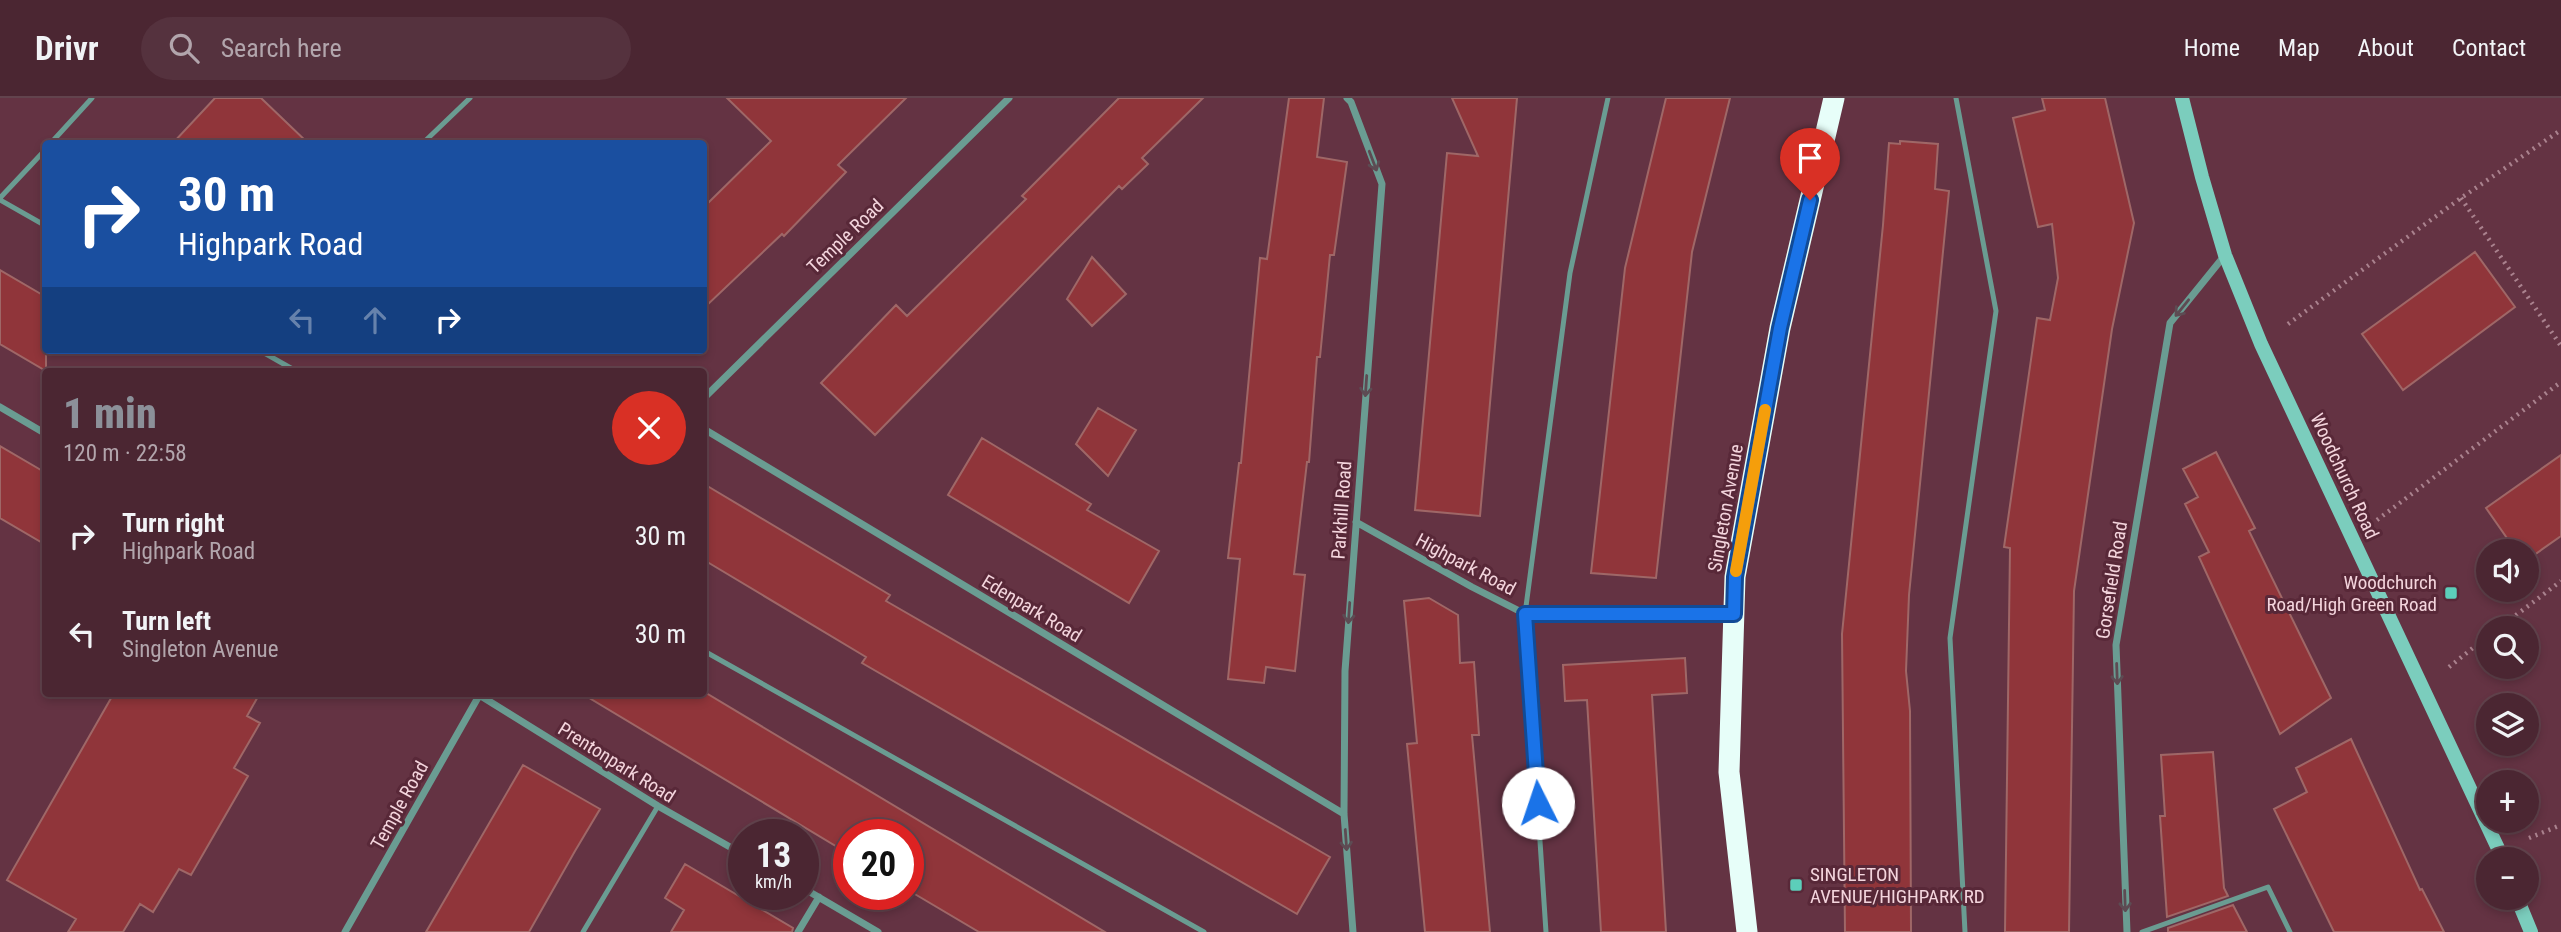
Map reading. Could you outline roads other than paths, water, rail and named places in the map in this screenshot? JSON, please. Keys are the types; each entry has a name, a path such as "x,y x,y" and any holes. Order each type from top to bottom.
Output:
{"highway":[{"name":"Singleton Avenue","path":"1747,932 1728,772 1735,577 1780,328 1834,98"}],"street":[{"name":"Temple Road","path":"707,395 1009,98"},
{"name":"Parkhill Road","path":"1347,98 1382,184 1345,671 1344,814 1353,932"},
{"name":"Woodchurch Road","path":"2182,98 2225,255 2261,344 2497,847"},
{"name":"Gorsefield Road","path":"2127,932 2116,645 2170,323 2225,255"},
{"path":"0,407 42,432"},
{"name":"Edenpark Road","path":"707,431 1344,814"},
{"name":"Highpark Road","path":"1356,522 1525,614 1734,614"},
{"name":"Temple Road","path":"345,932 477,697"},
{"name":"Prentonpark Road","path":"484,697 658,806 728,846"},
{"path":"819,897 878,932"},
{"path":"798,932 811,910"},
{"path":"2522,910 2530,932"}],"lane":[{"path":"54,140 92,98"},
{"path":"426,140 470,98"},
{"path":"1546,932 1525,614 1570,273 1608,98"},
{"path":"1956,98 1996,311 1950,638 1965,932"},
{"path":"42,153 0,199 42,224"},
{"path":"266,354 291,368"},
{"path":"707,653 1204,932"},
{"path":"583,932 658,806"},
{"path":"2142,932 2268,887 2290,932"}],"place":[{"name":"Woodchurch Road/High Green Road","path":"2451,593"},
{"name":"SINGLETON AVENUE/HIGHPARK RD","path":"1796,885"}]}
